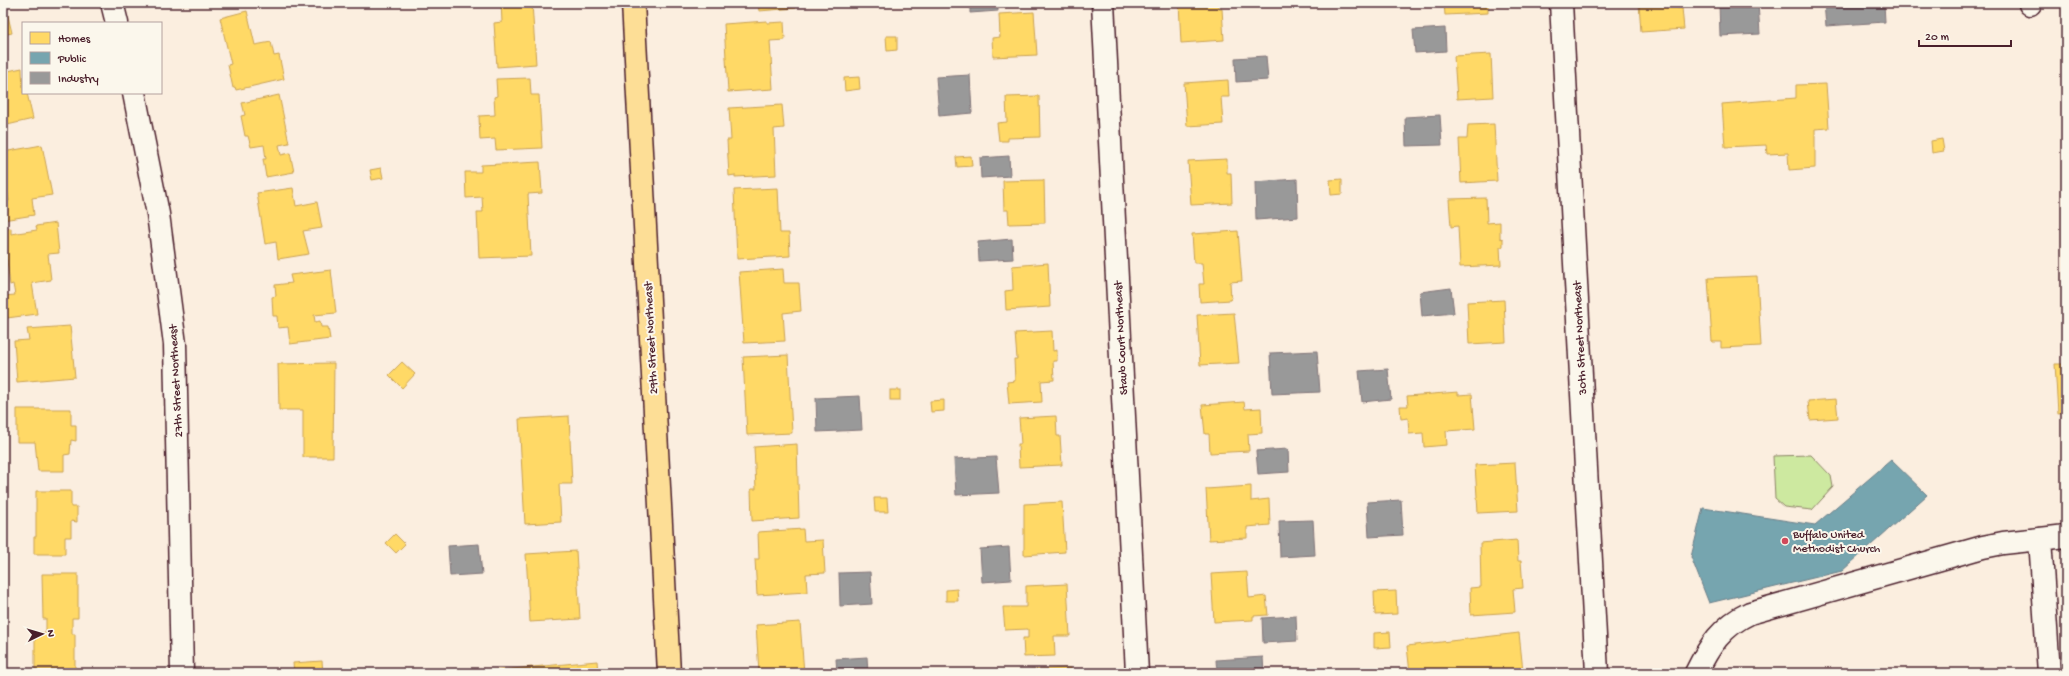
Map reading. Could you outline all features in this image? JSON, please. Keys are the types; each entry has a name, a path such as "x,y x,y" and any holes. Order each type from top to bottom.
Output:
{"main road":[{"name":"29th Street Northeast","path":"633,3 668,673"}],"street":[{"path":"112,3 117,22"},
{"name":"Staub Court Northeast","path":"1103,3 1138,673"},
{"name":"30th Street Northeast","path":"1561,3 1597,673"},
{"name":"27th Street Northeast","path":"134,94 158,214 175,344 182,673"},
{"path":"1696,673 1711,645 1724,628 1737,619 1750,613 1983,547 2003,543 2066,536"},
{"path":"2040,539 2049,673"}],"green space":[{"path":"1811,455 1831,476 1833,487 1812,510 1784,507 1775,499 1773,456"}],"building: Homes":[{"path":"3,3 5,3 12,33 3,35"},
{"path":"501,3 532,3 536,64 497,67 494,23 502,22"},
{"path":"758,3 795,3 796,8 759,11"},
{"path":"1179,3 1219,3 1219,9 1222,9 1224,40 1181,43"},
{"path":"1444,3 1488,3 1488,13 1445,15"},
{"path":"1639,3 1677,3 1677,8 1682,8 1684,29 1641,32"},
{"path":"247,11 255,45 271,42 274,56 279,55 284,79 236,90 235,87 233,88 228,65 231,64 220,18"},
{"path":"1034,12 1037,55 993,57 992,38 1000,37 999,14"},
{"path":"767,21 767,23 784,22 785,40 770,41 773,89 728,92 724,24"},
{"path":"886,36 897,36 897,50 887,51"},
{"path":"1491,54 1493,97 1457,99 1454,56"},
{"path":"22,68 22,94 27,94 33,119 3,126 3,72"},
{"path":"859,77 860,89 845,91 844,78"},
{"path":"530,78 531,95 539,95 542,148 496,150 495,139 480,140 479,116 495,115 494,97 497,96 496,79"},
{"path":"1228,80 1229,97 1221,97 1223,124 1187,126 1184,83"},
{"path":"1826,84 1829,128 1815,129 1815,168 1789,170 1788,153 1767,154 1766,145 1725,147 1722,104 1796,98 1796,85"},
{"path":"279,95 289,143 279,145 281,155 290,153 294,172 266,177 263,159 266,159 264,145 251,147 248,136 245,136 241,116 245,115 242,103"},
{"path":"1039,96 1040,137 1008,138 1008,141 999,141 997,123 1007,122 1006,97"},
{"path":"782,105 784,128 774,129 776,175 729,176 727,140 731,140 729,108"},
{"path":"1494,124 1497,181 1461,183 1459,139 1467,139 1468,125"},
{"path":"1942,139 1944,151 1932,153 1931,141"},
{"path":"42,145 52,195 32,198 34,215 3,220 3,202 9,201 3,165 3,152"},
{"path":"971,156 972,166 957,167 956,157"},
{"path":"1227,159 1227,173 1231,173 1232,203 1191,205 1188,161"},
{"path":"540,162 542,193 528,194 531,256 479,258 477,212 483,212 482,197 466,198 465,172 481,172 481,165"},
{"path":"381,168 383,178 372,180 370,170"},
{"path":"1342,179 1342,194 1331,195 1330,180"},
{"path":"1044,180 1045,223 1009,224 1008,210 1004,210 1003,181"},
{"path":"293,188 296,206 317,202 322,228 303,231 309,254 278,259 276,242 265,244 257,193"},
{"path":"778,188 780,233 789,233 790,256 737,259 734,190"},
{"path":"1486,198 1487,223 1500,222 1500,238 1503,239 1503,247 1500,247 1501,265 1460,267 1458,226 1451,227 1449,199"},
{"path":"56,223 59,253 48,254 51,280 32,283 37,314 7,318 4,296 15,295 13,284 10,285 7,260 3,261 3,230 11,228 11,234 37,230 36,226"},
{"path":"1238,231 1242,281 1230,282 1231,300 1200,302 1199,284 1204,284 1202,263 1194,263 1192,234"},
{"path":"1048,263 1050,307 1006,310 1005,291 1013,290 1012,266"},
{"path":"783,269 784,283 799,283 801,311 783,313 785,341 744,343 739,272"},
{"path":"331,270 336,313 314,315 315,322 320,321 321,327 328,327 330,339 290,344 288,327 278,328 277,316 273,316 272,297 276,296 275,285 292,283 290,275"},
{"path":"1757,276 1761,346 1721,348 1721,342 1712,342 1708,278"},
{"path":"1504,300 1506,342 1469,344 1467,302"},
{"path":"1234,313 1239,363 1200,365 1197,315"},
{"path":"70,326 75,377 17,382 14,341 29,340 27,329"},
{"path":"1052,331 1053,351 1057,350 1057,361 1053,361 1054,380 1041,381 1042,402 1009,404 1007,382 1015,381 1014,359 1017,359 1015,333"},
{"path":"788,355 792,433 747,435 743,357"},
{"path":"402,362 415,374 402,388 389,375"},
{"path":"334,363 333,457 303,457 303,410 279,410 278,364"},
{"path":"2055,364 2066,364 2066,412 2058,413"},
{"path":"890,390 900,390 900,400 890,400"},
{"path":"1458,392 1458,395 1472,394 1475,429 1446,431 1447,445 1424,447 1423,433 1409,434 1408,418 1401,419 1400,406 1408,406 1407,396"},
{"path":"1836,399 1838,418 1810,420 1808,401"},
{"path":"944,400 944,411 931,412 930,401"},
{"path":"1244,402 1245,409 1261,408 1262,433 1248,434 1249,451 1210,453 1209,434 1205,434 1202,405"},
{"path":"17,409 71,409 71,425 76,425 76,441 71,440 70,454 64,455 64,471 38,471 35,442 17,442"},
{"path":"569,416 572,484 559,484 561,522 525,524 519,419"},
{"path":"1056,416 1057,436 1060,436 1062,465 1019,467 1018,444 1021,444 1019,418"},
{"path":"797,444 799,518 752,521 751,489 756,489 754,447"},
{"path":"1515,463 1518,511 1478,513 1475,465"},
{"path":"1251,486 1251,501 1269,499 1270,525 1247,527 1247,538 1209,540 1206,489"},
{"path":"36,491 71,491 71,507 77,507 77,522 71,521 71,537 65,537 65,554 34,554 34,537 36,537"},
{"path":"874,498 887,498 888,512 875,512"},
{"path":"1062,502 1065,552 1024,555 1024,504"},
{"path":"803,529 804,541 823,540 825,573 806,574 807,592 757,595 755,559 759,559 758,532"},
{"path":"395,534 405,544 396,553 386,543"},
{"path":"1517,540 1518,561 1521,561 1523,588 1513,589 1515,612 1471,615 1470,588 1481,587 1480,543"},
{"path":"576,551 580,619 530,622 526,554"},
{"path":"1247,572 1249,598 1266,596 1268,615 1253,616 1253,620 1214,622 1211,574"},
{"path":"42,574 78,574 78,618 72,618 72,634 75,634 75,670 35,670 35,633 46,633 46,619 43,619"},
{"path":"1067,584 1070,636 1054,636 1055,656 1024,657 1023,638 1028,638 1028,629 1005,630 1003,607 1026,607 1026,586"},
{"path":"957,589 958,601 946,601 946,590"},
{"path":"1396,591 1397,614 1375,615 1374,592"},
{"path":"800,622 804,673 759,673 756,625"},
{"path":"1390,632 1391,647 1374,648 1374,633"},
{"path":"1519,633 1523,671 1513,673 1410,673 1407,646"},
{"path":"322,661 323,673 294,673 293,663"},
{"path":"597,661 598,673 480,673 480,672"},
{"path":"1071,668 1071,673 1030,673 1029,670"}],"building: Public":[{"name":"Buffalo United Methodist Church","path":"1891,460 1927,495 1842,571 1709,603 1691,557 1703,508 1815,525"}],"building: Industry":[{"path":"970,3 998,3 998,11 970,13"},
{"path":"1719,3 1758,3 1760,34 1720,36"},
{"path":"1824,3 1884,3 1885,22 1826,26"},
{"path":"1445,28 1446,51 1415,53 1413,30"},
{"path":"1266,56 1268,80 1236,82 1235,58"},
{"path":"970,75 972,113 939,116 936,77"},
{"path":"1440,115 1442,145 1406,146 1405,117"},
{"path":"1009,156 1010,176 981,178 980,158"},
{"path":"1297,179 1298,217 1256,220 1255,182"},
{"path":"1012,239 1013,259 979,261 978,242"},
{"path":"1451,288 1454,313 1422,316 1420,292"},
{"path":"1317,351 1320,392 1272,394 1270,353"},
{"path":"1388,369 1391,399 1362,402 1359,371"},
{"path":"860,396 862,430 817,432 816,398"},
{"path":"1288,449 1289,472 1258,474 1256,451"},
{"path":"996,457 999,493 956,495 954,459"},
{"path":"1401,500 1403,535 1369,537 1367,502"},
{"path":"1313,520 1315,555 1280,557 1279,521"},
{"path":"479,544 482,574 450,576 448,546"},
{"path":"1009,547 1011,580 982,582 980,549"},
{"path":"870,572 872,604 840,606 839,573"},
{"path":"1296,616 1297,641 1263,643 1262,618"},
{"path":"867,657 868,673 837,673 836,659"},
{"path":"1263,657 1264,673 1217,673 1216,660"}],"place":[{"name":"Buffalo United Methodist Church","path":"1785,541"}]}
